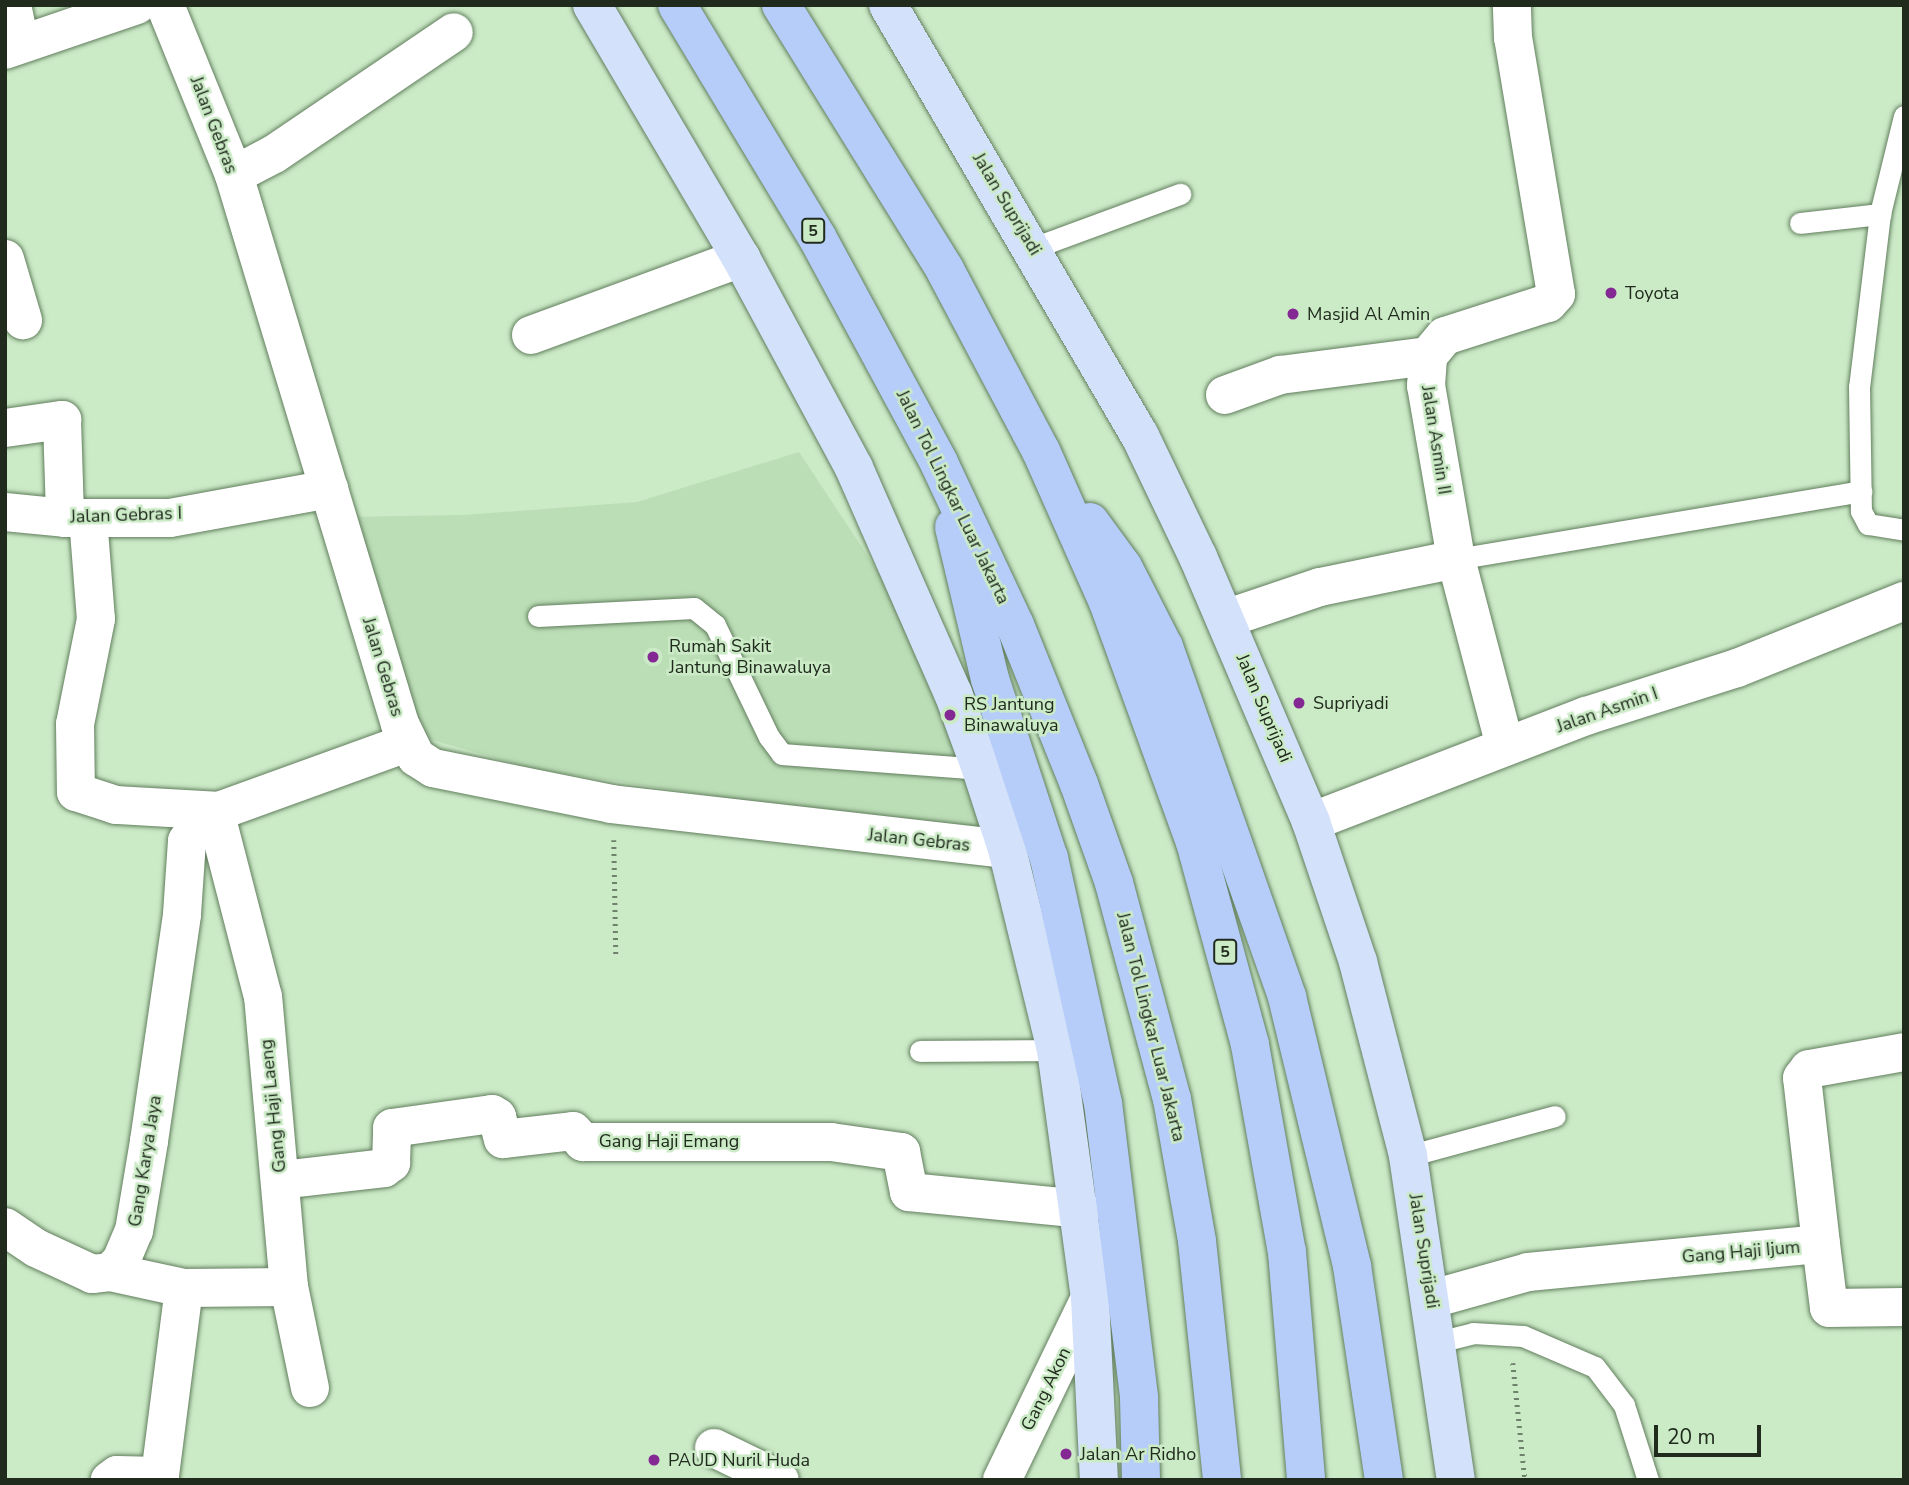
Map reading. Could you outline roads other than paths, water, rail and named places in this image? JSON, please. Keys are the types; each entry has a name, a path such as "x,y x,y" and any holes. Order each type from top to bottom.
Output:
{"highway":[{"name":"Jalan Tol Lingkar Luar Jakarta","path":"677,5 817,237 939,463 1015,625 1079,784 1143,983 1172,1100 1197,1241 1222,1480"},
{"name":"5","path":"780,5 945,270 1041,451 1108,602 1195,842 1250,1045 1287,1252 1306,1480"},
{"path":"1041,451 1143,602 1191,718 1287,997 1352,1266 1384,1480"},
{"path":"939,463 990,679 1049,858 1103,1103 1139,1398 1141,1480"}],"main road":[{"path":"592,5 741,258 854,468 953,693 981,769 1007,849 1056,1049 1081,1209 1090,1298 1099,1480"},
{"name":"Jalan Suprijadi","path":"888,5 1033,248 1140,436 1225,619 1311,822 1358,962 1408,1156 1432,1299 1456,1480"}],"street":[{"path":"12,5 13,46 137,5"},
{"name":"Jalan Gebras","path":"165,5 234,174 407,743 416,757 433,768 611,804 1007,849"},
{"path":"1225,395 1280,375 1428,356 1445,336 1548,303 1556,294 1512,5"},
{"path":"234,174 274,154 454,32"},
{"path":"531,335 741,258"},
{"path":"5,259 23,320"},
{"name":"Jalan Asmin II","path":"1428,356 1426,386 1456,559 1505,746"},
{"path":"5,428 62,420 96,619 75,724 76,792 116,805 219,819 407,743"},
{"name":"Jalan Gebras I","path":"5,512 77,518 170,517 329,489"},
{"path":"1225,619 1320,587 1456,559"},
{"name":"Jalan Asmin I","path":"1311,822 1505,746 1737,668 1904,601"},
{"name":"Gang Karya Jaya","path":"110,1272 121,1261 134,1231 168,1010 187,841 195,831 219,819"},
{"name":"Gang Haji Laeng","path":"219,819 262,998 289,1287 310,1388"},
{"name":"Gang Haji Ijum","path":"1432,1299 1528,1272 1821,1244 1802,1078 1809,1069 1904,1052"},
{"name":"Gang Haji Emang","path":"281,1180 384,1168 391,1163 392,1128 492,1114 497,1117 503,1139 573,1131 583,1142 831,1142 901,1152 909,1192 1081,1209"},
{"path":"5,1227 72,1266 92,1274 110,1272 184,1288 289,1287"},
{"path":"1821,1244 1829,1308 1904,1307"},
{"path":"110,1480 117,1475 160,1476 184,1288"},
{"name":"Gang Akon","path":"1002,1480 1090,1298"},
{"path":"714,1448 780,1480"}],"lane":[{"path":"1904,116 1880,214 1859,387 1861,511 1868,524 1904,530"},
{"path":"1033,248 1180,194"},
{"path":"1800,223 1880,214"},
{"path":"1456,559 1861,491"},
{"path":"538,616 694,608 715,625 769,737 782,754 981,769"},
{"path":"920,1051 1056,1049"},
{"path":"1408,1156 1555,1116"},
{"path":"1438,1342 1473,1333 1523,1336 1595,1367 1624,1405 1648,1480"}],"place":[{"name":"Toyota","path":"1611,293"},
{"name":"Masjid Al Amin","path":"1293,314"},
{"name":"Rumah Sakit Jantung Binawaluya","path":"653,657"},
{"name":"Supriyadi","path":"1299,703"},
{"name":"RS Jantung Binawaluya","path":"950,715"},
{"name":"Jalan Ar Ridho","path":"1066,1454"},
{"name":"PAUD Nuril Huda","path":"654,1460"}]}
